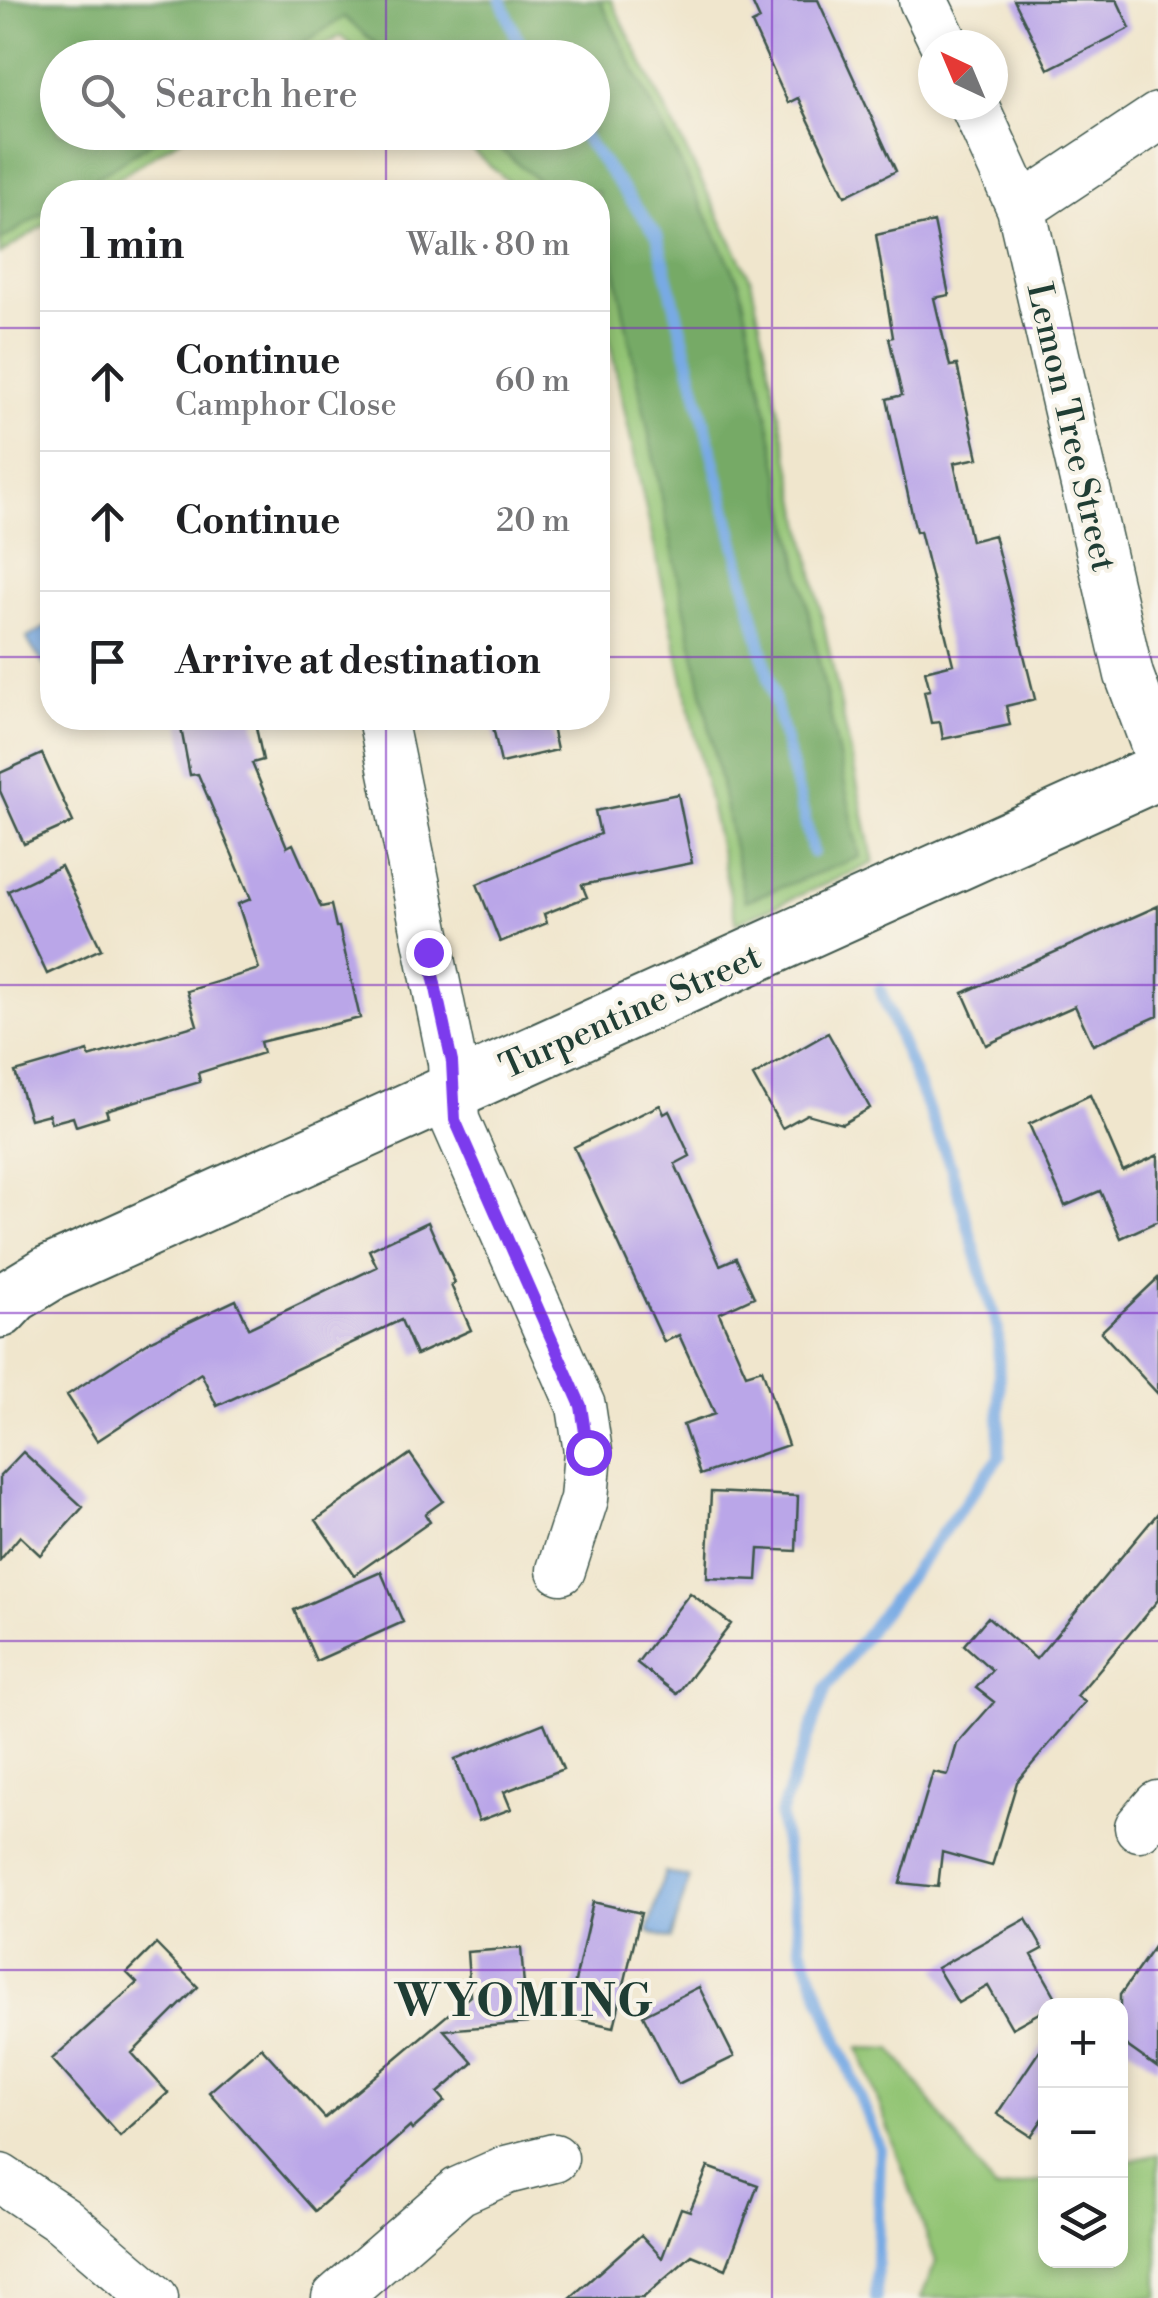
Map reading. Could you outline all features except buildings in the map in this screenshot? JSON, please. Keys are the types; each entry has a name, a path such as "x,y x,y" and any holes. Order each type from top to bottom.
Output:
{"street":[{"path":"924,0 938,30"},
{"path":"1021,208 1158,118"},
{"name":"Lemon Tree Street","path":"981,120 1021,208 1129,675 1158,753"},
{"path":"384,730 452,1062 455,1120 581,1406 588,1452 584,1499 561,1570"},
{"name":"Turpentine Street","path":"0,1310 14,1295 50,1272 1158,772"},
{"path":"336,2298 459,2191 506,2170 554,2158"},
{"path":"0,2178 63,2220 154,2298"}],"green space":[{"path":"0,0 611,0 751,280 874,863 736,923 610,343 610,180 507,180 472,150 610,150 610,40 345,40 340,36 334,40 40,40 40,150 162,150 115,180 40,180 40,228 0,254"},
{"path":"0,0 600,0 740,284 860,857 745,901 610,246 610,180 538,180 501,150 610,150 610,40 372,40 344,17 308,40 40,40 40,150 139,150 93,180 40,180 40,215 0,241"},
{"path":"859,2048 892,2049 996,2191 1038,2182 1038,2268 1128,2268 1128,2161 1158,2154 1158,2298 921,2298 936,2261"}],"water":[{"path":"40,631 40,659 32,648 27,638"},
{"path":"665,1872 689,1878 671,1939 648,1932"}],"waterway":[{"path":"501,0 518,40"},
{"path":"593,150 657,235 813,852"},
{"path":"876,2298 880,2148 801,1947 780,1815 826,1688 1000,1456 998,1330 951,1167 880,989"}],"district":[{"name":"WYOMING","path":"525,2000"}],"route":[{"path":"428,952 452,1062 455,1120 581,1406 588,1452"}]}
